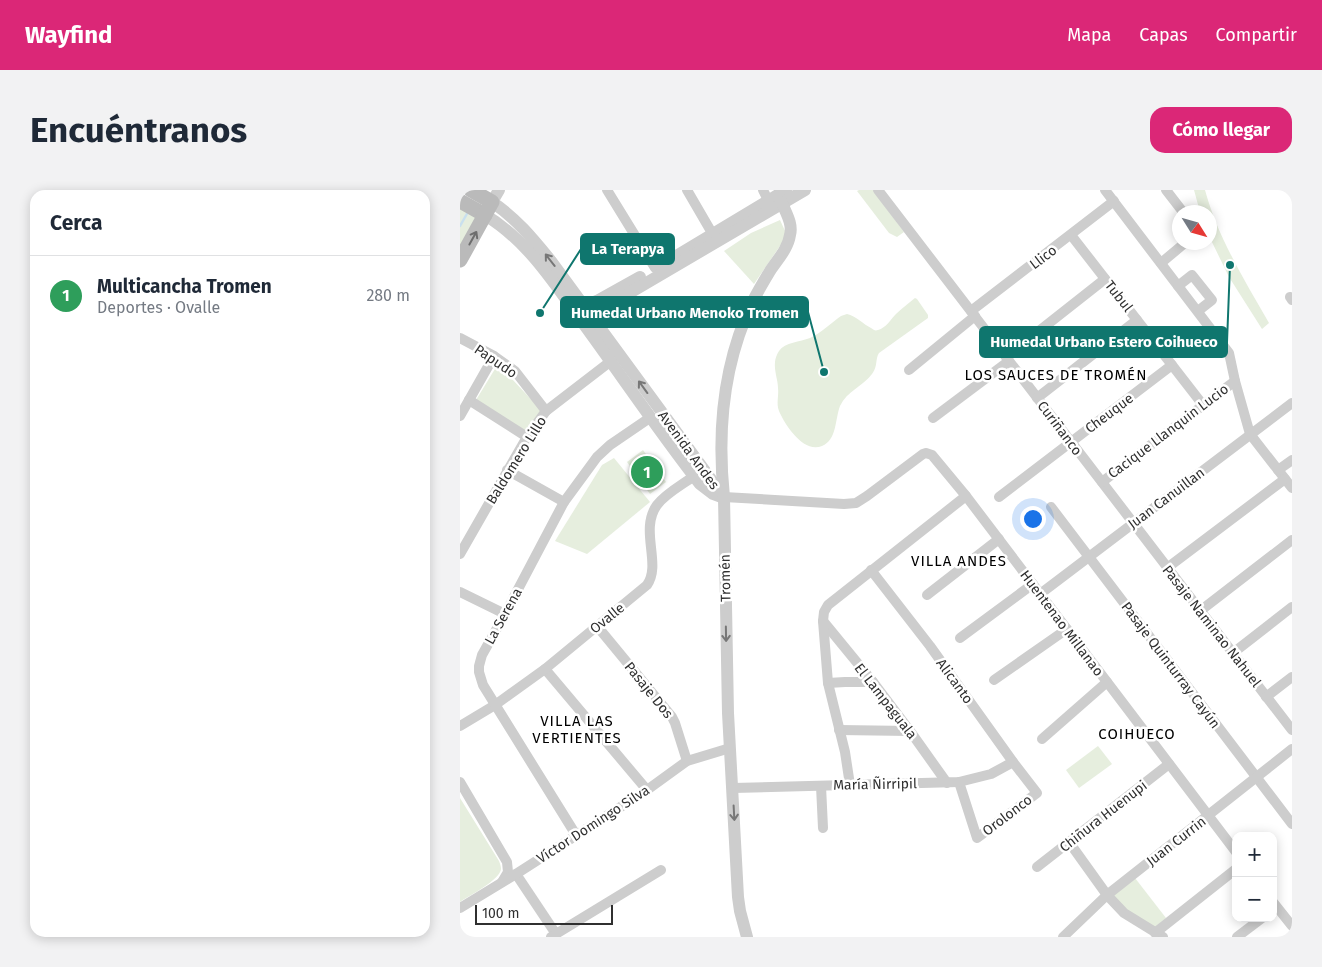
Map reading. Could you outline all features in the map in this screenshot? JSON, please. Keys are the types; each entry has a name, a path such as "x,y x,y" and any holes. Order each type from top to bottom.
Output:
{"main road":[{"name":"Avenida Andes","path":"471,190 488,203"},
{"name":"Avenida Andes","path":"460,201 488,203"},
{"path":"460,260 488,203"}],"street":[{"path":"607,190 655,268"},
{"path":"687,190 712,233"},
{"path":"582,312 786,190"},
{"path":"582,312 597,301 712,233 772,200 804,190"},
{"name":"Curiñanco","path":"878,190 1132,522"},
{"path":"1105,190 1229,353 1250,434 1292,488"},
{"path":"1166,190 1178,205"},
{"name":"Tromén","path":"747,937 738,897 732,788 721,429 730,365 741,328 760,287 788,244 791,233 790,221 772,200"},
{"name":"Llico","path":"909,370 973,314 1114,201"},
{"name":"Avenida Andes","path":"488,203 506,229 527,249 545,272 582,312 724,497"},
{"name":"Tubul","path":"1071,235 1203,405"},
{"path":"1161,263 1176,250"},
{"path":"1178,286 1192,275 1212,300 1198,311"},
{"path":"933,418 1105,279"},
{"name":"Avenida Andes","path":"582,312 611,361 700,484 716,496 724,497"},
{"path":"1038,398 1137,320"},
{"name":"Papudo","path":"460,338 494,356 508,366 521,378 546,411"},
{"path":"460,416 494,356"},
{"name":"Baldomero Lillo","path":"462,548 527,437 546,411 611,361"},
{"name":"Cheuque","path":"999,497 1172,365"},
{"name":"Cacique Llanquin Lucio","path":"1102,482 1235,381"},
{"path":"469,400 527,437"},
{"name":"Juan Canuillan","path":"1040,594 1132,522 1292,403"},
{"name":"La Serena","path":"576,835 482,684 479,666 482,655 564,502 597,457 610,445 651,416"},
{"name":"Huentenao Millanao","path":"724,497 844,504 856,503 921,456 929,454 934,457 999,539 1232,847"},
{"path":"1167,568 1282,475 1292,460"},
{"path":"507,470 564,502"},
{"name":"Ovalle","path":"460,726 496,705 545,669 644,588 650,581 652,574 650,525 654,511 662,500 694,476"},
{"path":"850,785 845,752 828,683 823,621 824,612 828,605 966,496"},
{"name":"Pasaje Quinturray Cayún","path":"1050,506 1292,824"},
{"name":"Pasaje Naminao Nahuel","path":"1132,522 1292,730"},
{"path":"927,594 999,539"},
{"path":"1200,611 1292,540"},
{"name":"Alicanto","path":"871,570 930,646 1037,793"},
{"path":"960,638 1033,584"},
{"path":"460,592 505,614"},
{"path":"1233,653 1292,607"},
{"name":"El Lampaguala","path":"823,621 873,682 947,783"},
{"name":"Pasaje Dos","path":"597,626 672,716 676,723 687,761"},
{"path":"994,680 1067,629"},
{"path":"545,669 647,790"},
{"path":"1266,696 1292,677"},
{"path":"828,683 873,682"},
{"path":"1042,738 1107,682"},
{"path":"839,730 910,731"},
{"name":"Víctor Domingo Silva","path":"460,908 647,790 687,761 730,748"},
{"name":"Juan Currin","path":"1063,937 1107,895 1292,749"},
{"name":"María Ñirripil","path":"732,788 959,782 991,774 1013,762"},
{"name":"Chiñura Huenupi","path":"1037,866 1169,764"},
{"path":"460,782 507,862 508,872 502,882"},
{"name":"Orolonco","path":"959,782 977,838 1037,793"},
{"path":"822,786 823,828"},
{"path":"1069,842 1107,895 1124,913 1159,935 1232,872"},
{"path":"516,874 553,935 660,870"},
{"path":"1277,908 1292,926"},
{"path":"1237,937 1257,922"}],"green space":[{"path":"873,190 904,232 897,237 889,233 857,191"},
{"path":"1194,190 1205,190 1209,205 1198,205"},
{"path":"460,208 476,217 460,246"},
{"path":"780,220 786,233 784,240 754,284 724,251 751,233"},
{"path":"1217,225 1269,323 1262,329 1229,277 1216,250"},
{"path":"915,298 928,315 928,318 879,353 872,374 847,396 840,406 835,429 827,443 815,447 802,442 790,430 778,408 778,385 775,365 779,351 789,344 814,336 841,316 847,314 874,330 881,329"},
{"path":"498,364 542,411 527,434 476,400"},
{"path":"643,450 666,482 650,494 627,462"},
{"path":"614,458 650,502 587,554 555,541 602,465"},
{"path":"1098,746 1112,764 1079,788 1066,770"},
{"path":"460,798 499,861 501,869 496,878 460,902"},
{"path":"1135,878 1166,918 1154,928 1127,911 1113,895"}],"waterway":[{"path":"460,226 468,212"}],"place":[{"name":"Humedal Urbano Estero Coihueco","path":"1230,265"},
{"name":"La Terapya","path":"540,313"},
{"name":"Humedal Urbano Menoko Tromen","path":"824,372"},
{"name":"Multicancha Tromen","path":"647,472"}],"district":[{"name":"LOS SAUCES DE TROMÉN","path":"1056,375"},
{"name":"VILLA ANDES","path":"959,561"},
{"name":"VILLA LAS VERTIENTES","path":"577,730"},
{"name":"COIHUECO","path":"1137,734"}]}
